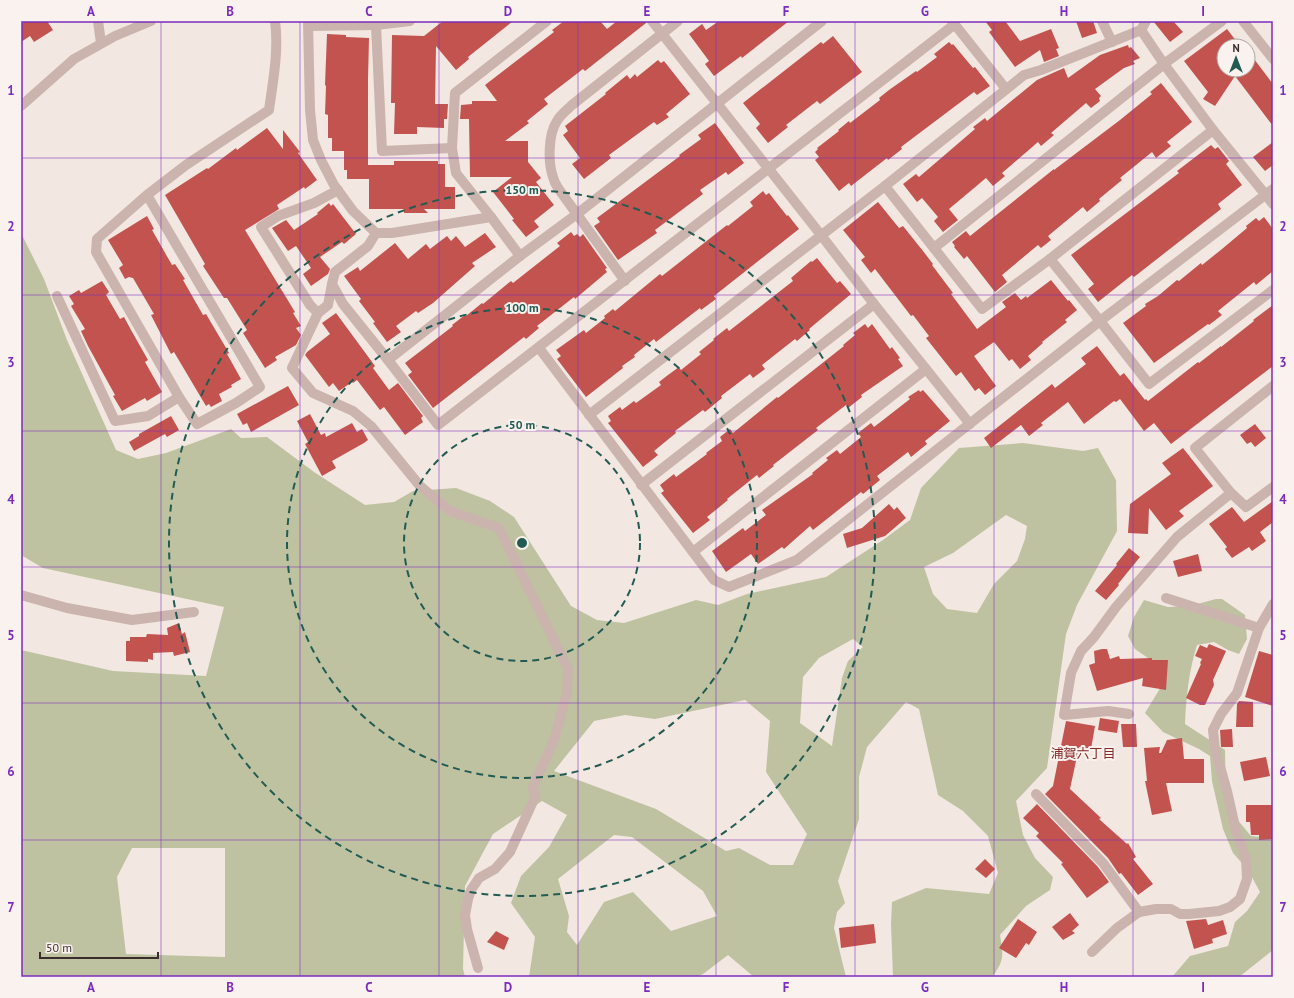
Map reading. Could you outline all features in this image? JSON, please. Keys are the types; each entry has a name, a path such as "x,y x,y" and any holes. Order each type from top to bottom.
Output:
{"street":[{"path":"98,21 101,43"},
{"path":"21,106 74,59 127,30 151,21"},
{"path":"147,195 260,387 236,403 197,424 179,397 96,252 97,239 147,195 186,165 269,110 273,80 276,31 275,21"},
{"path":"410,21 375,23 308,23 312,140 334,185 353,211 376,233 392,233 491,217"},
{"path":"520,256 456,173 452,148 455,93 547,21"},
{"path":"652,21 970,424"},
{"path":"625,281 558,188 553,177 550,163 552,130 557,121 572,105 678,21"},
{"path":"388,360 520,256 577,214 822,21"},
{"path":"1102,21 1112,42"},
{"path":"934,248 1164,64 1222,21"},
{"path":"1243,21 1273,59"},
{"path":"375,23 382,151 452,148"},
{"path":"332,284 342,304 388,360 438,425 769,169 953,23 1006,89"},
{"path":"589,415 885,186 1024,74 1041,70 1112,42 1144,25 1164,64 1213,130 1269,192 1273,204"},
{"path":"885,186 982,309 1050,259 1213,130"},
{"path":"318,313 310,305 261,227 278,216 314,203 338,190"},
{"path":"539,348 714,580 729,586 797,560 1100,321 1269,192"},
{"path":"376,233 368,246 335,272 328,305 318,313 292,368 313,393 353,411 371,426 420,486 450,511 499,528 568,669 567,693 554,740 534,787 535,797 510,852 495,869 480,878 471,890 468,899 465,915 467,929 478,968"},
{"path":"1050,259 1149,384 1273,290"},
{"path":"57,296 114,421 148,416 179,397"},
{"path":"641,485 874,304"},
{"path":"693,552 926,369"},
{"path":"1273,386 1195,448 1231,493 1246,507 1273,487"},
{"path":"1129,714 1108,711 1064,714 1071,673 1081,650 1094,637 1116,607 1177,537 1231,493"},
{"path":"21,594 67,608 132,620 194,612"},
{"path":"1166,598 1259,628"},
{"path":"1092,952 1117,928 1140,912 1156,909 1171,909 1180,914 1219,911 1230,907 1240,899 1248,879 1246,859 1236,831 1227,791 1215,749 1213,730 1221,714 1237,693 1259,628 1273,604"},
{"path":"1036,794 1103,863 1140,912"}],"green space":[{"path":"21,233 44,279 67,340 116,450 138,459 166,453 231,429 241,438 267,437 314,472 365,505 394,502 413,491 456,488 490,501 514,517 571,606 597,620 624,623 696,600 718,605 747,594 826,577 883,540 910,520 921,488 959,448 1023,443 1083,451 1098,448 1116,480 1117,531 1077,605 1066,634 1047,768 1016,801 1023,835 1035,858 1053,877 1050,890 1026,906 1000,935 1002,957 999,966 992,977 893,977 891,924 892,902 926,888 989,894 998,873 988,836 963,811 938,795 919,709 906,702 867,747 859,777 859,819 838,881 845,903 837,912 834,928 846,977 754,977 728,955 703,974 696,977 529,977 535,937 511,903 521,876 549,847 567,815 542,801 493,834 465,886 463,969 465,977 21,977 21,650 113,671 206,676 224,607 43,568 21,555","holes":["1006,515 1027,526 1025,539 1017,561 994,584 977,613 947,609 933,594 924,567 953,553","853,639 863,647 848,661 842,678 832,746 800,723 803,677 819,658","745,700 770,721 766,772 807,834 793,865 770,865 739,848 726,851 656,809 554,771 594,721 625,715 655,719","614,835 632,837 703,891 717,916 671,931 633,892 604,902 577,945 567,932 569,916 558,879","132,848 225,848 225,957 126,954 117,877"]},
{"path":"1216,599 1222,599 1245,615 1247,639 1239,654 1214,642 1197,645 1188,684 1185,724 1225,750 1226,806 1251,836 1271,838 1273,836 1273,950 1239,977 1172,977 1190,956 1228,946 1235,922 1247,911 1260,892 1248,870 1233,853 1223,829 1212,781 1210,756 1199,749 1163,732 1145,713 1167,677 1161,667 1135,649 1128,636 1134,617 1144,600 1168,607 1190,606"}],"building":[{"path":"21,21 47,21 53,30 34,42 30,36 21,42"},
{"path":"443,21 513,21 468,57 469,59 456,70 436,46 435,104 448,104 447,119 444,119 444,128 417,127 417,134 394,134 395,103 391,103 392,35 424,36"},
{"path":"564,21 600,21 607,29 617,21 646,21 646,23 585,71 583,69 544,99 548,104 527,121 529,123 505,141 528,141 528,162 541,178 536,182 554,205 534,221 539,227 526,237 512,220 514,219 493,192 512,177 470,177 469,119 460,119 461,105 472,104 472,101 497,101 485,85 554,32 552,30"},
{"path":"719,21 789,21 742,58 741,56 714,76 705,64 709,61 689,34 702,24 706,30"},
{"path":"985,21 1005,21 1020,41 1051,29 1059,48 1056,49 1059,56 1044,62 1040,50 1015,67 989,32 992,30"},
{"path":"1076,21 1093,21 1097,33 1082,38"},
{"path":"1153,21 1173,21 1183,32 1170,42"},
{"path":"1227,29 1234,38 1216,38 1216,78 1234,78 1215,106 1203,99 1208,92 1184,61"},
{"path":"327,34 369,38 368,165 394,165 394,161 438,161 438,164 445,164 445,187 455,187 455,209 424,209 428,213 404,213 404,209 369,209 369,179 347,179 347,170 344,170 344,151 332,151 332,138 328,138 328,115 325,114"},
{"path":"833,36 862,72 820,104 817,101 786,125 788,127 768,143 756,128 760,124 743,103 821,42 823,44"},
{"path":"949,42 952,45 953,44 973,68 975,67 990,86 977,95 974,92 901,147 902,149 888,160 887,158 851,186 849,183 839,191 815,160 819,157 815,152 818,149 817,148 849,121 850,123 880,100 879,98 889,90 937,57 934,54"},
{"path":"1128,45 1129,48 1131,47 1140,58 1133,61 1135,64 1124,68 1095,89 1101,96 1099,98 1100,101 1091,108 1086,103 1051,133 1054,135 1041,146 1038,142 1002,173 1005,176 993,186 986,178 949,209 958,220 943,232 934,221 938,217 922,198 917,202 903,184 916,174 919,177 975,129 973,127 985,118 987,121 1037,80 1064,68 1068,78 1100,55"},
{"path":"658,60 661,63 664,61 690,94 666,114 669,117 657,125 654,122 609,155 611,158 584,179 572,164 580,158 563,135 568,131 565,126 606,94 605,93 627,75 630,79 635,74 637,77"},
{"path":"1256,62 1273,84 1273,126 1237,78 1256,78"},
{"path":"1161,83 1192,122 1167,142 1171,146 1156,158 1152,152 1120,178 1122,180 1099,199 1100,201 1087,212 1083,207 1048,236 1051,240 1041,248 1038,245 1002,275 1007,282 995,292 967,256 964,259 954,247 955,246 952,242 966,231 970,236 1054,169 1120,120 1152,94 1150,92"},
{"path":"715,123 744,163 728,175 726,172 700,190 703,194 655,230 657,233 618,260 594,226 600,222 597,218 680,156 679,155 701,139 698,135"},
{"path":"267,128 283,149 283,130 300,152 298,153 317,180 305,189 304,187 277,205 279,209 245,230 295,312 293,313 301,326 296,328 301,335 296,345 275,357 277,360 265,368 243,333 247,330 227,298 224,298 203,266 205,264 165,195 207,168 208,169 236,148 237,150"},
{"path":"1273,142 1273,165 1265,171 1253,157"},
{"path":"1211,145 1215,149 1218,147 1229,161 1226,164 1242,185 1218,204 1221,209 1134,277 1132,275 1098,302 1088,289 1094,284 1071,255 1179,173 1177,171"},
{"path":"763,191 766,195 769,193 799,229 714,296 716,299 701,310 700,308 656,342 654,339 634,355 635,357 622,366 623,368 586,397 557,359 561,356 556,350 584,330 586,333 605,318 604,316 613,309 615,311 660,274 662,276 727,225 728,226 753,206 750,202"},
{"path":"878,202 899,228 903,226 923,251 953,293 951,294 977,329 1006,307 1002,302 1015,293 1021,300 1026,296 1027,298 1051,280 1077,310 1065,320 1067,322 1042,342 1043,343 1028,356 1031,360 1020,369 1012,359 1009,361 994,342 974,356 996,386 985,395 979,388 975,391 961,372 956,376 926,338 929,336 913,315 911,316 875,269 871,273 861,260 865,257 843,230"},
{"path":"329,203 331,206 333,204 356,234 344,244 342,242 320,257 330,269 328,274 311,286 303,274 311,268 296,246 288,251 272,228 286,220 294,230 318,214 317,213"},
{"path":"147,216 154,229 152,230 172,265 175,264 185,279 183,280 203,315 206,314 229,353 227,354 241,379 231,385 232,387 219,394 222,401 211,407 209,404 206,406 174,352 171,354 151,315 154,314 133,278 129,277 125,279 119,268 123,265 108,240"},
{"path":"1264,217 1273,229 1273,271 1256,285 1254,282 1218,311 1222,315 1154,363 1123,323 1177,280 1179,281 1201,263 1202,265 1247,228 1246,226 1256,218 1259,221"},
{"path":"571,232 574,236 577,234 580,237 583,234 607,268 605,269 607,272 575,299 574,297 537,326 539,328 526,339 524,337 433,408 408,375 412,372 405,363 465,315 466,316 482,303 483,304 511,281 513,283 560,246 557,243"},
{"path":"485,233 496,247 472,263 475,266 433,303 418,313 416,311 396,326 401,332 387,342 373,323 375,322 359,301 361,299 344,276 358,267 360,271 395,243 408,259 426,244 430,249 447,236 451,241 456,236 465,247"},
{"path":"817,258 837,283 840,281 851,294 797,341 795,339 762,365 765,369 753,378 750,374 721,396 722,398 705,412 703,410 675,431 676,433 654,451 658,455 643,467 608,423 611,421 608,416 620,407 622,410 634,401 636,403 661,385 659,382 668,375 679,367 681,370 701,354 699,352 714,340 713,339 727,328 729,331 793,281 791,278 811,261 812,262"},
{"path":"102,281 109,292 106,295 120,319 124,317 148,360 145,362 162,392 147,401 145,398 122,411 81,331 85,329 71,306 74,304 69,296 79,290 81,293"},
{"path":"1273,305 1273,366 1171,444 1154,423 1144,431 1120,399 1116,402 1114,401 1084,424 1068,402 1041,423 1043,425 1029,436 1021,425 991,448 984,438 1052,384 1055,388 1086,364 1081,358 1097,346 1120,376 1124,373 1145,400 1146,399 1148,401 1198,362 1199,363 1221,347"},
{"path":"336,313 375,366 373,368 389,390 398,383 423,416 421,418 423,422 405,435 384,407 380,410 357,380 339,391 333,383 329,387 305,355 330,334 322,323"},
{"path":"865,324 868,328 872,324 890,349 892,347 900,358 898,359 903,366 861,395 862,397 848,408 846,405 816,428 818,430 773,465 774,466 759,478 757,475 727,499 728,500 707,517 710,520 693,533 661,493 664,491 660,485 674,474 676,477 707,454 706,453 722,441 720,437 730,429 733,433 777,397 778,398 844,346 843,345 855,335 853,333"},
{"path":"288,386 299,405 251,432 247,423 243,425 237,414"},
{"path":"919,390 920,392 923,390 950,421 925,441 927,444 911,457 908,452 877,476 880,480 863,494 861,492 813,530 810,526 784,549 782,547 758,564 751,554 726,572 712,551 743,528 745,531 766,515 762,510 813,474 812,473 828,460 826,458 837,450 840,454 861,437 858,433 871,423 874,427 910,399 908,397"},
{"path":"310,414 321,435 325,433 326,437 352,423 357,432 362,429 368,440 332,461 336,468 322,476 305,444 308,442 297,421"},
{"path":"171,416 179,430 167,437 165,434 134,451 129,442 139,436 139,434"},
{"path":"1255,424 1266,438 1255,447 1251,442 1247,444 1240,435"},
{"path":"1183,448 1213,486 1179,511 1184,516 1166,530 1149,508 1148,534 1128,533 1130,504 1171,474 1162,463"},
{"path":"1273,501 1273,522 1260,532 1266,541 1252,551 1249,547 1232,558 1225,549 1227,547 1209,524 1232,507 1244,522"},
{"path":"889,504 894,510 897,507 906,518 885,536 847,548 843,534 862,528"},
{"path":"1129,548 1140,557 1106,600 1095,591"},
{"path":"1198,554 1202,571 1178,577 1173,561"},
{"path":"179,623 182,634 185,632 190,652 174,656 173,652 153,653 153,660 148,659 148,662 126,661 126,641 130,641 130,637 146,637 147,634 168,635 167,628"},
{"path":"1209,644 1226,651 1213,680 1214,685 1205,705 1200,705 1186,698 1201,664 1202,659 1195,656 1200,645 1207,648"},
{"path":"1107,649 1110,659 1119,656 1120,659 1152,658 1152,660 1168,660 1166,690 1142,686 1143,678 1097,691 1089,665 1095,663 1094,651"},
{"path":"1259,651 1273,655 1273,706 1245,697"},
{"path":"1239,701 1253,702 1253,727 1236,727 1237,704"},
{"path":"1100,718 1119,721 1117,733 1098,730"},
{"path":"1066,721 1095,726 1091,749 1079,747 1070,789 1101,818 1099,819 1127,844 1128,843 1136,857 1133,859 1153,884 1138,895 1121,873 1119,874 1108,858 1045,794 1053,786"},
{"path":"1121,724 1136,724 1137,747 1123,747"},
{"path":"1232,729 1233,747 1221,747 1220,730"},
{"path":"1182,738 1184,759 1204,759 1204,783 1166,783 1172,811 1152,815 1145,781 1147,781 1144,748 1160,747 1159,753 1161,753 1167,740"},
{"path":"1266,757 1270,776 1244,781 1240,762"},
{"path":"1037,804 1098,867 1109,882 1087,898 1061,864 1063,863 1036,836 1039,833 1023,818"},
{"path":"1246,805 1273,805 1272,839 1259,840 1259,835 1251,835 1250,822 1246,822"},
{"path":"985,859 995,869 986,878 975,869"},
{"path":"1070,913 1079,925 1072,931 1075,933 1063,940 1052,927"},
{"path":"1018,919 1037,932 1029,945 1026,943 1016,958 999,948"},
{"path":"1206,919 1208,925 1223,920 1227,934 1212,939 1213,943 1194,949 1186,921"},
{"path":"874,924 876,943 841,948 839,928"},
{"path":"496,931 509,938 504,950 487,942"}],"district":[{"name":"浦賀六丁目","path":"1083,753"}]}
